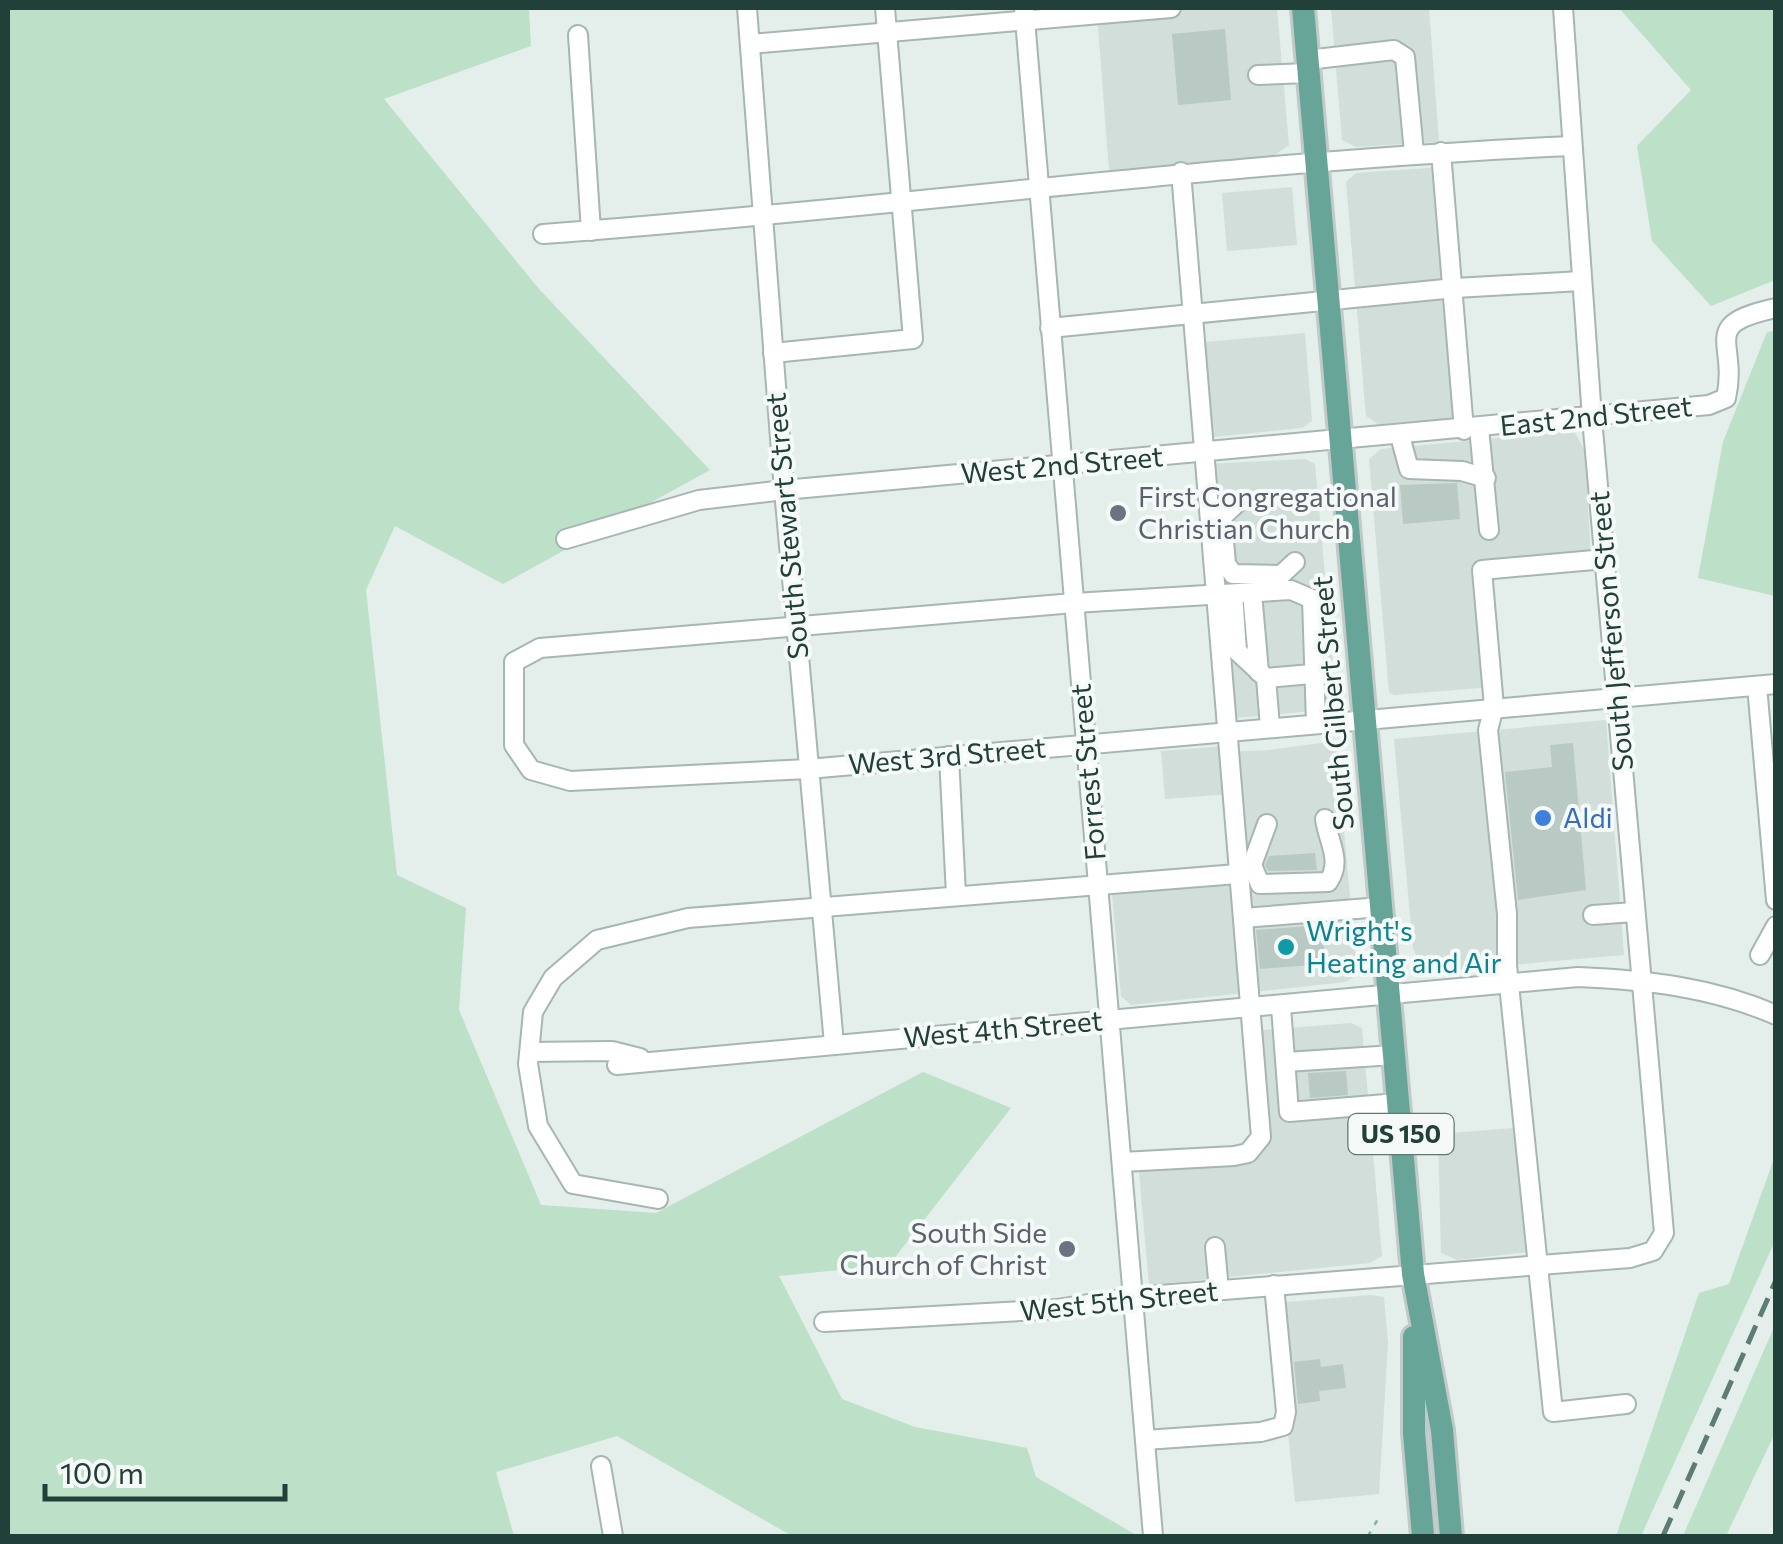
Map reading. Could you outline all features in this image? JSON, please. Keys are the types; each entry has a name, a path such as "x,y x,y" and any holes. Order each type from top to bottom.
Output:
{"main road":[{"name":"South Gilbert Street","path":"1303,8 1414,1274 1442,1430 1451,1536"},
{"name":"South Gilbert Street","path":"1414,1274 1414,1433 1423,1536"}],"street":[{"name":"South Stewart Street","path":"747,8 784,490 834,1044"},
{"path":"773,352 913,338 885,8"},
{"path":"750,44 887,34 1024,14 1166,8"},
{"name":"South Jefferson Street","path":"1563,8 1592,418 1663,1214 1664,1232 1653,1252"},
{"name":"Forrest Street","path":"1024,14 1154,1536"},
{"path":"578,35 591,231"},
{"path":"1258,76 1394,50 1405,57 1414,154"},
{"path":"543,234 763,218 1039,185 1315,160 1572,146"},
{"path":"1441,152 1454,288 1472,429 1486,478 1489,530"},
{"path":"1181,172 1204,453 1234,594 1237,651 1263,675 1270,727"},
{"path":"1050,328 1454,288 1581,280"},
{"name":"East 2nd Street","path":"1340,441 1592,418 1726,398 1730,381 1726,333 1730,323 1740,316 1776,308"},
{"path":"1400,436 1409,468 1462,471 1486,478"},
{"name":"West 2nd Street","path":"566,539 699,500 1340,441"},
{"path":"1237,503 1222,517 1226,564 1232,574 1281,574 1295,562"},
{"path":"1605,559 1482,570 1494,707 1488,730 1553,1412 1626,1404"},
{"path":"796,629 1074,603 1291,590 1312,599 1317,653 1312,674 1316,723"},
{"path":"1122,1162 1234,1156 1258,1146 1260,1137 1226,731 1234,594"},
{"name":"West 3rd Street","path":"796,629 540,648 514,662 514,745 531,770 570,781 808,769 1766,686"},
{"path":"1263,675 1312,674"},
{"path":"1766,686 1776,900"},
{"path":"949,756 956,895"},
{"path":"1267,824 1252,865 1260,884 1274,887 1328,882 1336,871 1336,857 1326,819"},
{"path":"658,1199 573,1184 538,1126 530,1052 533,1012 553,978 597,940 674,920 1238,874"},
{"path":"1243,918 1381,907"},
{"path":"1593,915 1634,912"},
{"path":"1760,955 1776,926"},
{"name":"West 4th Street","path":"618,1065 1578,977 1640,980 1697,989 1776,1015"},
{"path":"1280,1007 1289,1112 1398,1104"},
{"path":"530,1052 612,1051 655,1062"},
{"path":"1286,1062 1394,1055"},
{"path":"1215,1247 1218,1290"},
{"name":"West 5th Street","path":"824,1322 1057,1309 1134,1297 1539,1262 1630,1258 1653,1252"},
{"path":"1146,1440 1261,1432 1282,1426 1286,1412 1274,1286"},
{"path":"601,1466 613,1536"}],"path":[{"path":"1368,1536 1378,1518"}],"shaded area":[{"path":"1171,8 1277,8 1289,145 1273,156 1109,171 1097,14"},
{"path":"1331,8 1429,8 1439,142 1356,147 1342,140"},
{"path":"1442,167 1464,418 1378,424 1366,416 1346,182 1356,173"},
{"path":"1292,187 1297,245 1227,251 1222,193"},
{"path":"1305,333 1312,421 1302,428 1203,438 1193,343"},
{"path":"1574,431 1585,451 1591,560 1482,570 1492,687 1394,695 1389,692 1369,459 1381,449"},
{"path":"1305,459 1315,464 1336,699 1324,710 1225,719 1205,464"},
{"path":"1606,720 1624,955 1443,971 1420,964 1413,948 1394,739"},
{"path":"1336,741 1357,975 1346,982 1131,1005 1121,996 1111,882 1237,874 1230,794 1165,799 1161,751 1226,746 1227,752 1269,750"},
{"path":"1351,1023 1362,1028 1382,1256 1370,1263 1149,1285 1138,1161 1257,1146 1251,1031"},
{"path":"1526,1127 1538,1251 1458,1260 1441,1253 1438,1134"},
{"path":"1384,1297 1388,1343 1379,1494 1295,1502 1275,1303"}],"green space":[{"path":"8,8 529,8 531,46 384,99 539,289 710,470 503,584 395,526 366,590 397,875 466,908 459,1010 541,1205 656,1213 923,1072 1011,1108 889,1265 779,1276 842,1399 915,1427 1027,1448 1036,1477 1138,1536 792,1536 617,1436 496,1472 514,1536 8,1536"},
{"path":"1619,8 1775,8 1775,280 1711,306 1652,241 1637,146 1691,90"},
{"path":"1776,331 1775,596 1698,578 1723,442 1767,332"},
{"path":"1775,1156 1775,1241 1641,1536 1616,1536 1699,1293 1729,1284"},
{"path":"1775,1325 1775,1433 1726,1536 1683,1536"}],"building":[{"path":"1225,29 1231,100 1178,105 1172,34"},
{"path":"1457,483 1460,519 1403,524 1400,485"},
{"name":"Aldi","path":"1573,743 1586,890 1518,900 1505,772 1552,767 1550,745"},
{"path":"1315,853 1317,870 1268,871 1265,865 1269,856"},
{"name":"Wright's Heating and Air","path":"1322,925 1325,964 1260,969 1256,930"},
{"path":"1346,1071 1348,1095 1310,1098 1308,1073"},
{"path":"1320,1359 1321,1367 1343,1364 1346,1388 1319,1391 1320,1401 1298,1404 1294,1362"}],"railway":[{"path":"1663,1536 1776,1280"}],"place":[{"name":"First Congregational Christian Church","path":"1118,513"},
{"name":"Aldi","path":"1543,818"},
{"name":"Wright's Heating and Air","path":"1286,947"},
{"name":"South Side Church of Christ","path":"1067,1249"}]}
